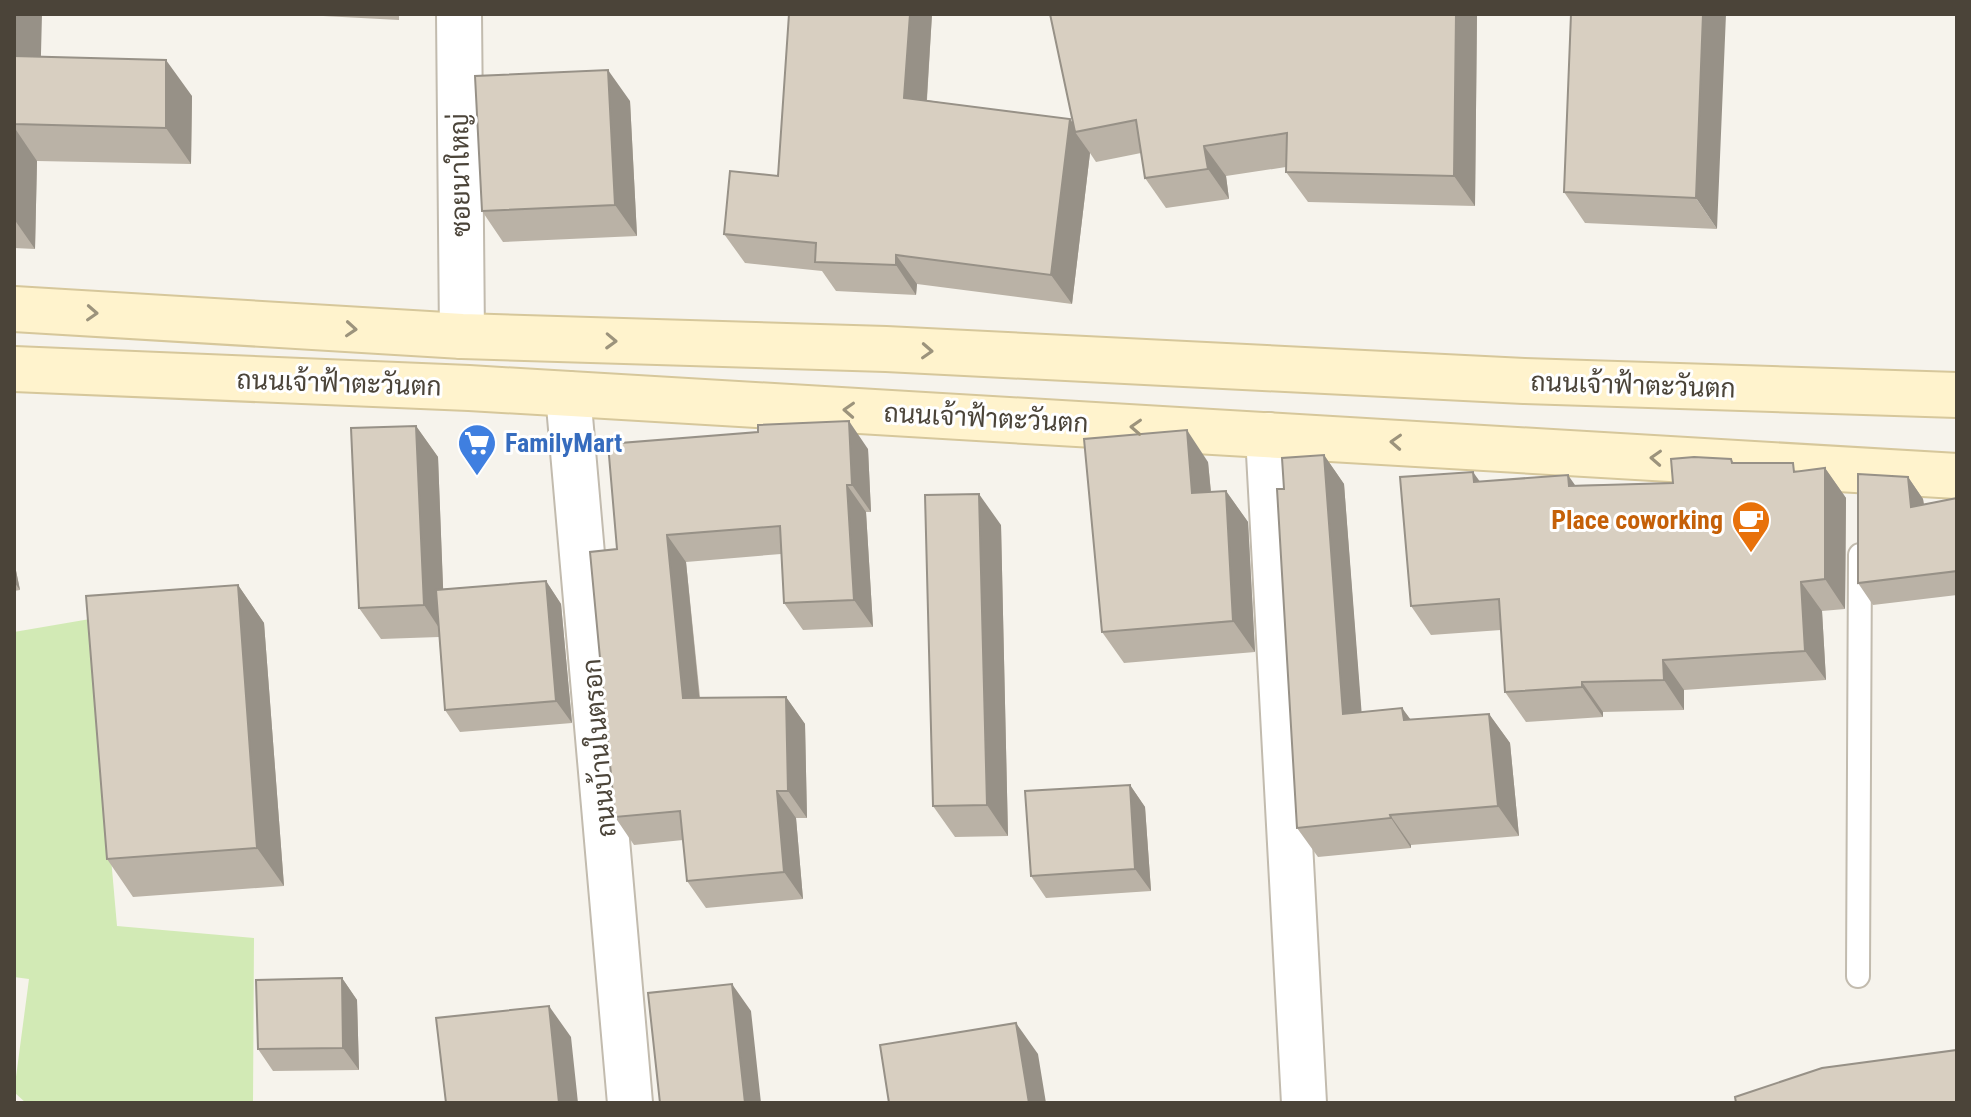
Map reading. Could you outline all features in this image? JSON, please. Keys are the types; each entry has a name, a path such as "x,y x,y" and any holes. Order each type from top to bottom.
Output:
{"main road":[{"name":"ถนนเจ้าฟ้าตะวันตก","path":"14,309 462,336 886,349 1524,381 1957,395"},
{"name":"ถนนเจ้าฟ้าตะวันตก","path":"14,369 568,394 1268,435 1860,478 1957,476"}],"street":[{"name":"ซอยนาใหญ่","path":"459,14 462,336"},
{"name":"ถนนบ้านในตรอก","path":"568,394 630,1103"},
{"path":"1268,435 1304,1103"}],"lane":[{"path":"1858,976 1860,533"}],"green space":[{"path":"90,619 117,926 254,938 253,1103 26,1103 14,1092 29,979 14,977 14,632"}],"building":[{"path":"14,14 16,14 14,56"},
{"path":"789,14 910,14 904,98 1070,119 1051,275 896,255 896,265 815,262 816,243 724,234 730,171 778,176"},
{"path":"1050,14 1456,14 1454,176 1286,172 1287,133 1204,146 1208,169 1145,178 1136,120 1075,132"},
{"path":"1571,14 1703,14 1696,198 1564,192"},
{"path":"14,56 166,60 166,128 14,124"},
{"path":"608,70 615,205 482,211 475,76"},
{"path":"849,421 852,485 847,485 854,600 784,603 780,526 667,535 683,698 786,697 788,791 777,791 784,872 687,881 680,811 615,817 590,552 617,549 608,444 758,432 758,425"},
{"path":"416,426 424,605 359,608 351,428"},
{"path":"1187,430 1192,493 1226,491 1233,621 1102,632 1084,439"},
{"path":"1324,455 1343,714 1402,708 1404,720 1489,714 1498,806 1390,815 1391,818 1297,828 1277,489 1284,489 1282,458"},
{"path":"1671,459 1731,459 1732,463 1793,463 1794,472 1825,468 1825,579 1801,582 1805,651 1663,660 1664,680 1582,682 1582,687 1505,692 1499,599 1411,606 1400,477 1473,472 1474,482 1568,475 1569,486 1673,483"},
{"path":"1858,474 1908,477 1911,507 1957,498 1957,571 1858,583"},
{"path":"979,494 987,805 933,806 925,495"},
{"path":"546,581 556,701 445,710 436,590"},
{"path":"238,585 257,848 107,859 86,596"},
{"path":"1130,785 1135,869 1031,876 1025,791"},
{"path":"342,978 343,1048 258,1049 256,980"},
{"path":"732,984 745,1103 660,1103 648,993"},
{"path":"549,1006 559,1103 446,1103 436,1018"},
{"path":"1016,1023 1029,1103 889,1103 880,1045"},
{"path":"1957,1050 1957,1103 1736,1103 1735,1097 1822,1068"}],"place":[{"name":"FamilyMart","path":"477,477"},
{"name":"Place coworking","path":"1751,554"}]}
